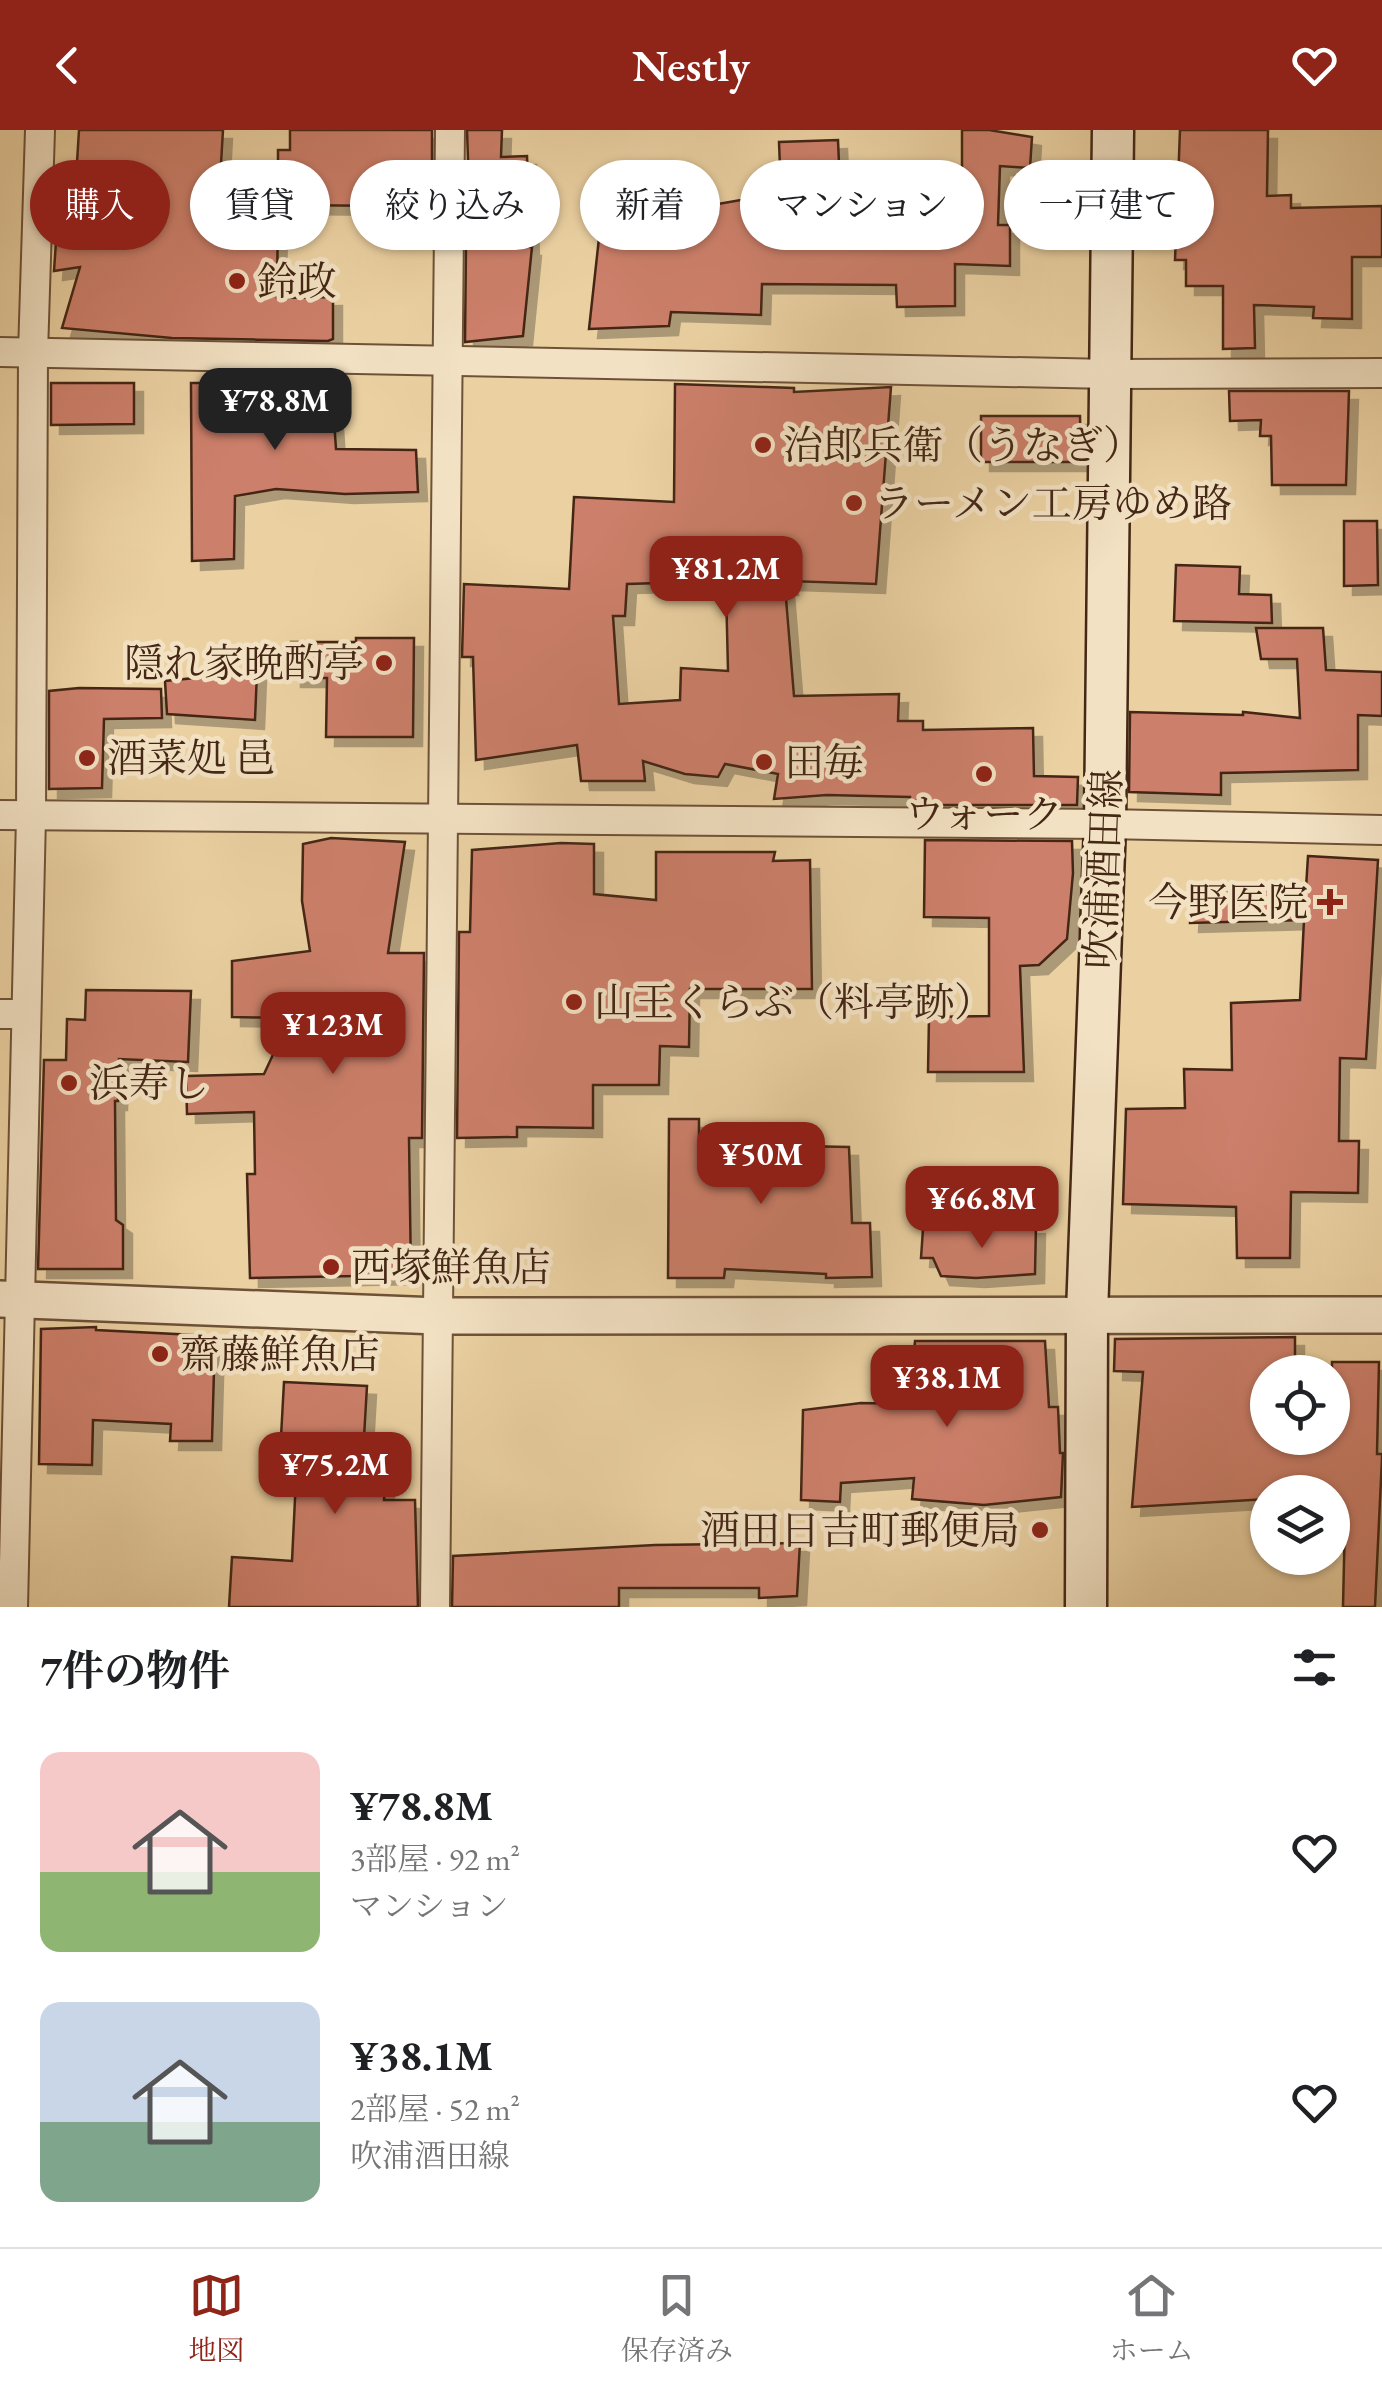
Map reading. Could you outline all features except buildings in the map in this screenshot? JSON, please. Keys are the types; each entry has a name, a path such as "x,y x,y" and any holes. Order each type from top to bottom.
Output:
{"main road":[{"name":"吹浦酒田線","path":"1086,1607 1087,1313 1105,824 1112,130"}],"street":[{"path":"12,1607 13,1014 31,816 33,353 40,130"},
{"path":"436,1607 450,130"},
{"path":"0,352 1110,374 1382,373"},
{"path":"0,815 1382,830"},
{"path":"10,1299 438,1316 1382,1315"}],"place":[{"name":"鈴政","path":"237,281"},
{"name":"治郎兵衛（うなぎ）","path":"763,445"},
{"name":"ラーメン工房ゆめ路","path":"854,503"},
{"name":"隠れ家晩酌亭","path":"384,663"},
{"name":"酒菜処 邑","path":"87,758"},
{"name":"田毎","path":"764,762"},
{"name":"ウォーク","path":"984,774"},
{"name":"今野医院","path":"1330,902"},
{"name":"山王くらぶ（料亭跡）","path":"574,1002"},
{"name":"浜寿し","path":"69,1083"},
{"name":"西塚鮮魚店","path":"331,1267"},
{"name":"齋藤鮮魚店","path":"160,1354"},
{"name":"酒田日吉町郵便局","path":"1040,1530"}]}
